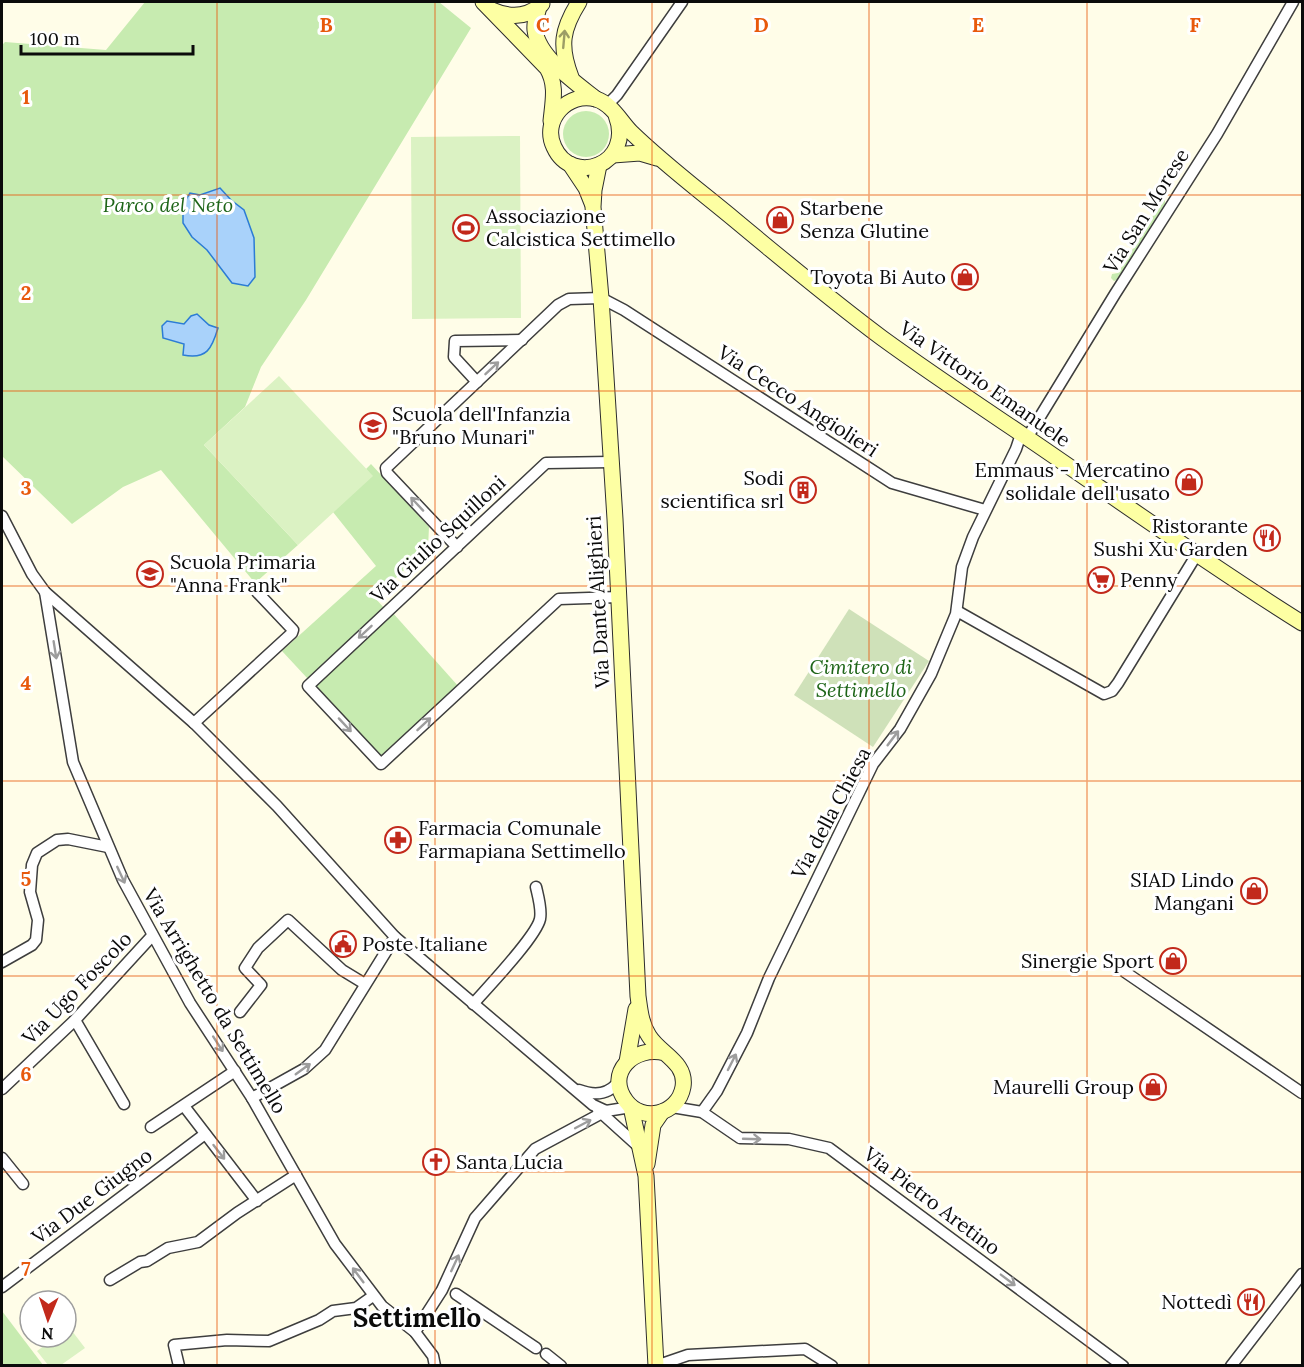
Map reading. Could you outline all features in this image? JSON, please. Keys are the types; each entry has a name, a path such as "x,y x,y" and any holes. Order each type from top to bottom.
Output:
{"main road":[{"path":"572,80 563,52 564,33 579,2"},
{"path":"485,5 501,14 517,16 532,11 542,4"},
{"name":"Via Vittorio Emanuele","path":"542,4 534,28 537,41 549,57 572,80 606,107 659,159 884,339 1197,554 1302,623"},
{"path":"485,5 547,68 553,78 550,129 553,146 557,153 570,164 580,168 599,165 613,155 621,137 620,126 606,107 576,99 566,104 553,119 550,129"},
{"name":"Via Vittorio Emanuele","path":"613,155 640,153 659,159"},
{"name":"Via Dante Alighieri","path":"570,164 586,188 593,207"},
{"name":"Via Dante Alighieri","path":"599,165 593,207 602,298 638,996 647,1034 674,1059 683,1078 683,1088 679,1098 653,1125 646,1176"},
{"name":"Via Dante Alighieri","path":"638,996 627,1062 620,1080 624,1099 631,1107 646,1176 656,1365"},
{"path":"627,1062 644,1051 665,1053"},
{"path":"631,1107 646,1113 667,1110"}],"street":[{"path":"606,107 682,2"},
{"name":"Via San Morese","path":"1024,436 1217,134 1293,2"},
{"path":"457,547 387,473 386,468 564,300 602,298"},
{"name":"Via Cecco Angiolieri","path":"602,298 892,483 985,510"},
{"path":"477,382 454,357 455,341 522,340"},
{"name":"Via della Chiesa","path":"702,1112 717,1091 747,1033 773,969 873,764 900,729 932,674 957,610 962,567 972,537 1024,436"},
{"name":"Via Giulio Squilloni","path":"611,462 546,463 308,686 381,764 559,599 619,597"},
{"name":"Via Arrighetto da Settimello","path":"2,516 32,574 45,592 73,762 123,880 190,1003 252,1098 335,1244 373,1296 391,1314 415,1332 433,1356 435,1365"},
{"path":"957,610 1099,692 1108,693 1118,683 1197,554"},
{"path":"45,592 194,723 277,806 395,937 639,1147"},
{"path":"194,723 292,633 293,630 257,592"},
{"path":"2,962 32,945 36,940 38,920 30,891 32,865 37,853 57,840 68,839 108,847"},
{"path":"473,1004 517,953 540,922 536,887"},
{"path":"240,1012 261,985 245,968 258,948 288,920 342,970 365,984"},
{"name":"Via Ugo Foscolo","path":"2,1089 75,1020 152,936"},
{"path":"252,1098 304,1069 325,1050 395,937"},
{"path":"1125,972 1302,1093"},
{"path":"75,1020 124,1104"},
{"path":"150,1127 235,1071"},
{"path":"566,1082 584,1092 601,1094 612,1089 620,1080"},
{"path":"184,1106 257,1201"},
{"path":"593,1106 606,1111 631,1107"},
{"path":"667,1110 702,1112"},
{"name":"Via Pietro Aretino","path":"702,1112 740,1138 789,1138 829,1148 1123,1365"},
{"path":"415,1332 449,1290 475,1218 535,1149 602,1113"},
{"name":"Via Due Giugno","path":"2,1287 205,1134"},
{"path":"2,1158 23,1184"},
{"path":"110,1280 168,1248 198,1242 237,1213 296,1175"},
{"path":"1231,1365 1302,1274"},
{"path":"449,1290 536,1348"},
{"path":"179,1365 174,1345 227,1340 269,1341 319,1320 333,1311 356,1308 373,1296"},
{"path":"656,1365 688,1355 805,1349 832,1365"},
{"path":"546,1354 561,1365"}],"green space":[{"name":"Parco del Neto","path":"145,2 439,2 471,28 306,300 261,367 245,407 204,445 298,545 255,583 161,470 123,487 72,524 2,456 2,45 5,42 106,50"},
{"path":"586,111 602,118 609,134 602,150 586,157 570,150 563,134 570,118"},
{"name":"Associazione Calcistica Settimello","path":"520,136 521,318 412,319 411,137"},
{"path":"1160,198 1165,200 1165,204 1119,279 1114,281 1111,278 1112,274 1118,273 1159,206 1157,202"},
{"path":"279,376 373,476 298,545 204,445"},
{"path":"371,464 429,527 428,547 375,598 385,609 308,679 282,651 376,566 333,512 372,476 366,469"},
{"name":"Cimitero di Settimello","path":"849,609 929,661 873,747 794,695"},
{"path":"392,612 459,687 384,757 380,757 316,687 316,683"},
{"path":"2,1311 18,1332 18,1349 31,1349 43,1365 2,1365"},
{"path":"78,1339 85,1348 61,1365 48,1365 37,1351 40,1349 78,1349"}],"water":[{"path":"220,188 244,210 254,238 255,277 248,286 232,283 207,250 192,237 183,223 183,204 190,193 200,195"},
{"path":"197,314 209,325 218,328 216,335 211,347 203,354 183,355 184,344 163,338 162,326 167,321 184,324 191,316"}],"place":[{"name":"Starbene Senza Glutine","path":"780,220"},
{"name":"Associazione Calcistica Settimello","path":"466,228"},
{"name":"Toyota Bi Auto","path":"965,277"},
{"name":"Scuola dell'Infanzia \"Bruno Munari\"","path":"373,426"},
{"name":"Emmaus - Mercatino solidale dell'usato","path":"1189,482"},
{"name":"Sodi scientifica srl","path":"803,490"},
{"name":"Ristorante Sushi Xu Garden","path":"1267,538"},
{"name":"Scuola Primaria \"Anna Frank\"","path":"150,574"},
{"name":"Penny","path":"1101,580"},
{"name":"Farmacia Comunale Farmapiana Settimello","path":"398,840"},
{"name":"SIAD Lindo Mangani","path":"1254,891"},
{"name":"Poste Italiane","path":"343,944"},
{"name":"Sinergie Sport","path":"1173,961"},
{"name":"Maurelli Group","path":"1153,1087"},
{"name":"Santa Lucia","path":"436,1162"},
{"name":"Nottedì","path":"1251,1302"}],"district":[{"name":"Settimello","path":"417,1318"}]}
